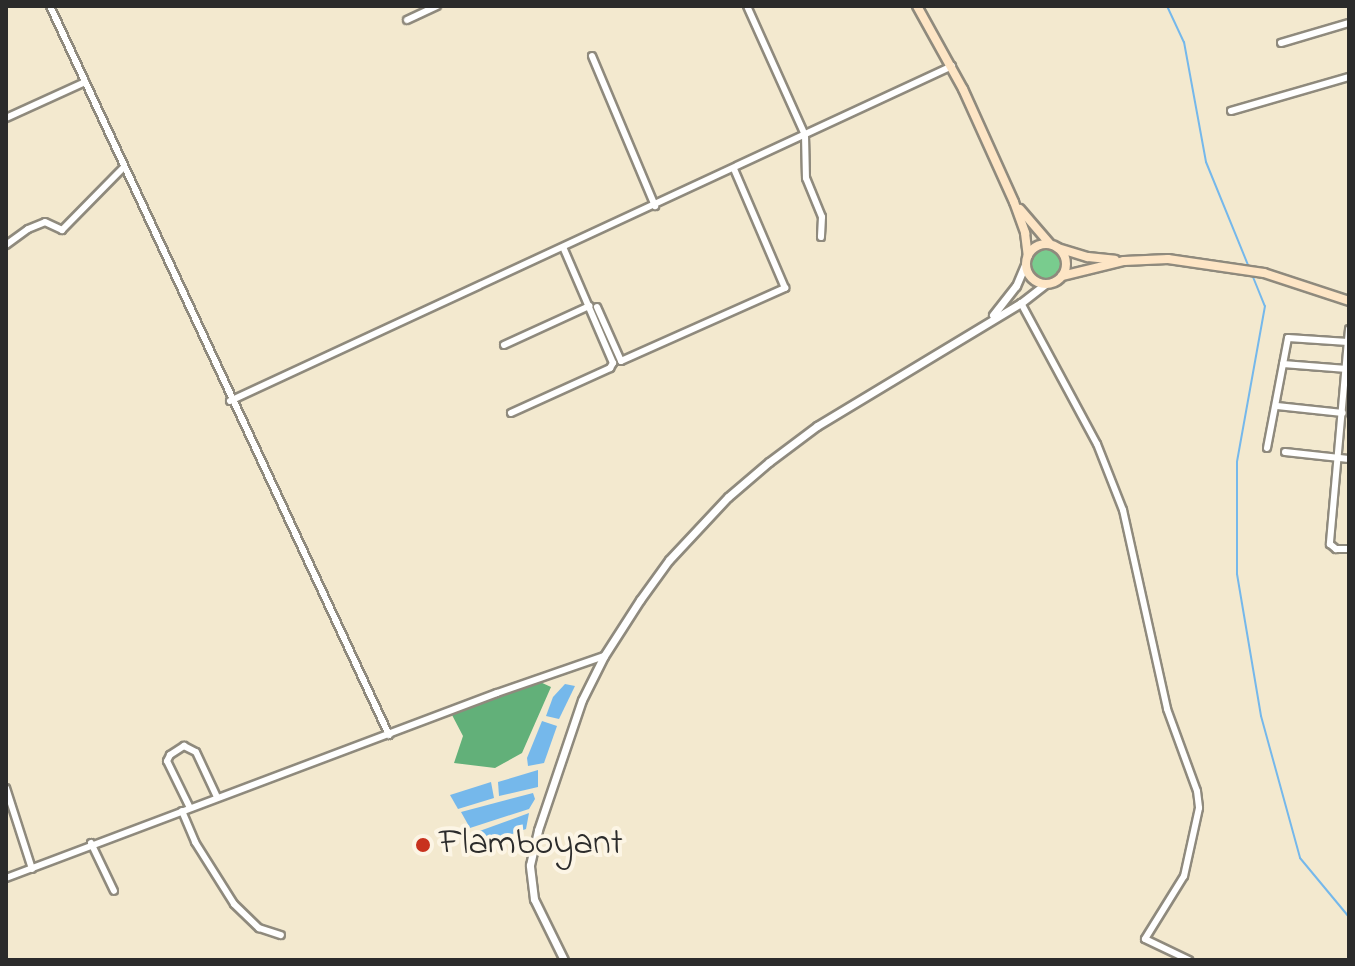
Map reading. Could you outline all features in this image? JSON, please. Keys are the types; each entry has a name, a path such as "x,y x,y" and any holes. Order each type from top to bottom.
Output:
{"main road":[{"path":"917,6 952,66 1014,202 1025,233 1030,275 1045,284 1062,276 1124,261"},
{"path":"1014,202 1066,264 1062,276"},
{"path":"1027,260 1037,246 1054,246 1088,257 1124,261 1168,259 1264,273 1349,301"}],"street":[{"path":"50,6 230,401 282,501 389,735"},
{"path":"407,20 437,6"},
{"path":"747,6 805,135 808,190 822,217 821,237"},
{"path":"1281,43 1349,23"},
{"path":"592,56 655,206"},
{"path":"230,401 450,297 564,249 952,66"},
{"path":"1231,111 1349,77"},
{"path":"6,118 85,82"},
{"path":"6,245 28,229 45,222 62,230 124,167"},
{"path":"564,249 621,361 785,288 734,169"},
{"path":"989,320 1010,294 1027,260"},
{"path":"564,960 534,899 529,870 538,830 565,749 604,656 669,560 728,497 817,426 1021,303 1045,284"},
{"path":"1010,294 1012,302 1021,303"},
{"path":"1021,303 1097,444 1123,510 1167,709 1197,791 1199,808 1184,876 1145,939 1189,960"},
{"path":"504,345 593,306"},
{"path":"511,413 612,366 612,355 593,306"},
{"path":"1349,329 1348,369 1330,544 1336,549 1349,549"},
{"path":"1267,448 1277,406 1285,344 1293,336 1348,342"},
{"path":"1283,364 1348,369"},
{"path":"1277,406 1343,413"},
{"path":"1285,452 1349,459"},
{"path":"6,878 91,843 604,656"},
{"path":"217,797 196,752 184,746 170,755 168,766 195,842 234,904 259,928 281,935"},
{"path":"6,788 32,869"},
{"path":"91,843 114,891"}],"green space":[{"path":"1046,248 1058,252 1062,264 1058,276 1046,280 1034,276 1030,264 1034,252"},
{"path":"538,681 551,687 522,753 495,768 454,763 463,736 452,715"}],"water":[{"path":"565,684 575,686 559,719 546,716 553,697"},
{"path":"542,721 557,726 544,763 528,766 527,758"},
{"path":"538,770 538,787 499,796 498,782"},
{"path":"491,782 494,798 458,809 450,795"},
{"path":"533,793 535,799 529,809 470,828 461,812"},
{"path":"529,813 526,829 484,844 474,833"}],"waterway":[{"path":"1167,6 1184,42 1206,162 1248,265"},
{"path":"1253,277 1265,306 1237,462 1237,574 1261,716 1300,858 1349,917"}],"place":[{"name":"Flamboyant","path":"423,845"}]}
